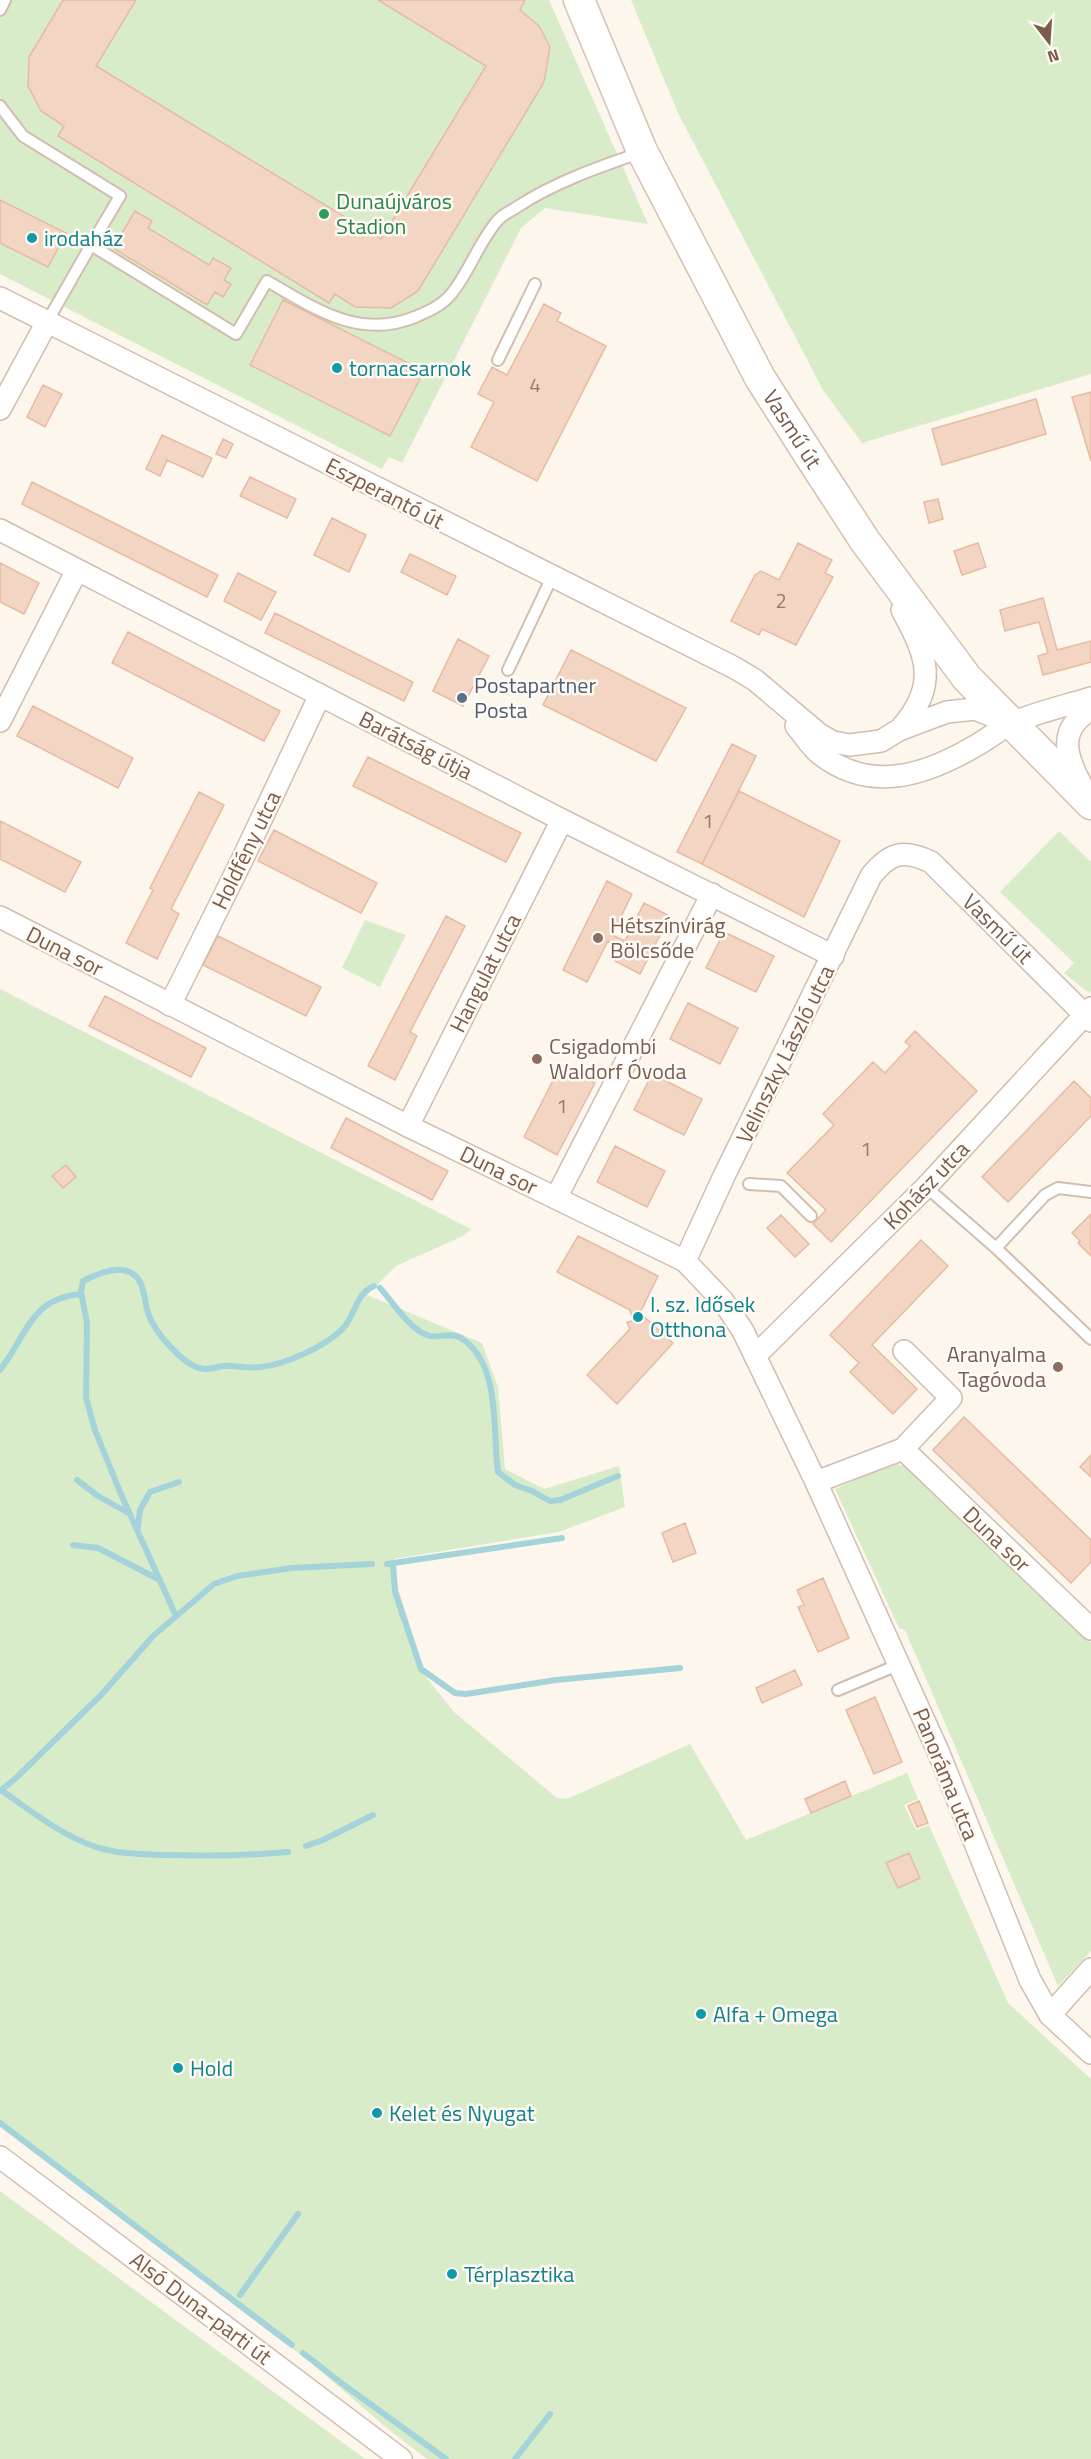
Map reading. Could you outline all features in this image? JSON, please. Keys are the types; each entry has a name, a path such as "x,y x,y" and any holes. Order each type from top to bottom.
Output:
{"street":[{"name":"Vasmű út","path":"579,0 642,152 760,378 865,540 968,678 1091,804"},
{"name":"Eszperantó út","path":"0,298 735,668 768,690 819,734 833,742 850,745 881,741 899,730 948,712 975,709 1012,724"},
{"path":"0,409 46,322"},
{"name":"Barátság útja","path":"0,530 562,820 833,956"},
{"name":"Eszperantó út","path":"865,540 920,643 926,666 924,690 915,712 899,730"},
{"path":"0,721 77,570"},
{"name":"Eszperantó út","path":"768,690 818,753 846,771 885,778 913,774 936,766 976,746 1012,724"},
{"name":"Holdfény utca","path":"170,1005 320,695"},
{"path":"1012,724 1091,698"},
{"path":"1091,709 1081,715 1070,733 1066,748 1068,761 1091,804"},
{"name":"Hangulat utca","path":"408,1126 562,820"},
{"name":"Vasmű út","path":"895,855 915,854 931,862 1089,1014"},
{"name":"Velinszky László utca","path":"685,1261 724,1176 871,876 880,865 895,855"},
{"path":"556,1198 712,894"},
{"name":"Duna sor","path":"0,917 408,1126 685,1261 723,1301 755,1356 816,1482"},
{"name":"Kohász utca","path":"755,1356 926,1187 1089,1014"},
{"path":"816,1482 903,1449 951,1398 904,1351"},
{"name":"Duna sor","path":"903,1449 1091,1629"},
{"name":"Panoráma utca","path":"816,1482 938,1751 1023,1964 1050,2015 1091,2053"},
{"path":"1050,2015 1091,1969"},
{"name":"Alsó Duna-parti út","path":"0,2157 401,2459"}],"lane":[{"path":"0,10 5,0"},
{"path":"0,106 23,136 120,196 46,322"},
{"path":"91,245 236,334 267,281 320,311 350,322 380,326 407,320 433,310 452,293 499,218 561,183 642,152"},
{"path":"498,360 535,284"},
{"path":"508,670 552,577"},
{"path":"749,1184 781,1186 811,1216"},
{"path":"926,1187 996,1248 1091,1339"},
{"path":"996,1248 1045,1195 1058,1188 1091,1192"},
{"path":"838,1690 900,1664"}],"green space":[{"path":"0,0 549,0 648,224 545,208 521,228 402,463 389,457 382,469 0,274"},
{"path":"631,0 1091,0 1091,374 862,443 823,390 678,113"},
{"path":"1059,831 1091,862 1091,991 1089,993 1064,973 1074,963 1000,892"},
{"path":"365,920 406,935 380,987 342,968"},
{"path":"0,989 471,1229 463,1236 396,1266 367,1295 482,1343 498,1387 505,1469 544,1489 619,1466 625,1507 559,1532 394,1559 398,1588 426,1677 454,1712 557,1798 567,1799 690,1744 746,1840 907,1773 918,1799 904,1805 916,1830 929,1825 1008,2003 1091,2079 1091,2459 427,2459 310,2362 0,2126"},
{"path":"894,1463 910,1468 1091,1643 1091,1951 1058,1986 905,1630 899,1628 835,1489"},
{"path":"0,2191 365,2459 0,2459"}],"building":[{"path":"63,0 136,0 96,66 381,239 486,66 378,0 525,0 520,10 539,26 550,47 544,82 418,291 391,308 355,307 335,294 329,303 58,136 64,126 41,111 28,86 29,57"},
{"name":"irodaház","path":"0,200 66,233 48,267 0,243"},
{"path":"135,211 152,221 148,228 209,265 213,258 231,268 224,280 231,284 223,297 215,292 207,305 113,248"},
{"name":"tornacsarnok","path":"283,300 424,371 390,436 250,365"},
{"path":"544,304 561,313 557,321 606,346 537,481 471,447 494,402 478,394 492,367 507,375"},
{"path":"43,385 62,394 45,427 27,417"},
{"path":"1091,392 1091,461 1072,397"},
{"path":"1036,399 1046,434 942,465 932,429"},
{"path":"162,435 212,458 203,477 167,460 160,476 146,469"},
{"path":"223,439 233,444 226,458 216,454"},
{"path":"250,477 296,499 287,518 240,496"},
{"path":"32,482 218,575 207,597 22,504"},
{"path":"938,499 943,519 929,523 924,502"},
{"path":"332,518 366,535 349,572 314,555"},
{"path":"798,543 832,560 825,573 833,577 796,645 762,629 759,635 731,621 755,575 761,571 779,580"},
{"path":"978,543 986,567 962,575 954,551"},
{"path":"410,554 456,576 447,595 401,572"},
{"path":"0,563 39,583 24,614 0,602"},
{"path":"238,573 276,592 261,620 224,601"},
{"path":"1043,598 1057,650 1091,641 1091,662 1043,675 1038,656 1048,653 1039,622 1005,631 1000,610"},
{"path":"275,613 413,682 404,701 265,633"},
{"path":"128,632 280,711 264,741 112,663"},
{"path":"458,639 489,656 463,706 433,691"},
{"path":"571,650 686,708 656,761 543,705"},
{"path":"33,706 133,758 118,788 17,736"},
{"path":"732,744 756,756 702,864 677,852"},
{"path":"368,757 521,833 506,862 353,786"},
{"path":"739,791 840,841 804,917 702,864"},
{"path":"199,792 224,805 171,909 179,914 157,959 126,943 153,890 150,888"},
{"path":"0,821 81,862 65,892 0,859"},
{"path":"274,830 377,883 361,913 258,861"},
{"path":"607,881 632,894 612,935 625,941 644,903 670,916 640,974 615,961 621,948 608,941 587,982 563,970"},
{"path":"446,916 465,926 410,1032 417,1036 395,1080 368,1066"},
{"path":"724,932 774,956 756,992 706,968"},
{"path":"218,936 321,987 306,1016 203,965"},
{"path":"105,996 206,1048 191,1077 89,1026"},
{"path":"688,1003 738,1028 720,1064 670,1039"},
{"path":"915,1031 977,1091 831,1242 813,1224 826,1210 787,1173 834,1125 823,1114 873,1062 885,1073 910,1046 905,1042"},
{"path":"561,1065 595,1083 557,1155 524,1137"},
{"path":"652,1074 702,1099 684,1135 634,1110"},
{"path":"1074,1081 1091,1098 1091,1116 1008,1202 982,1177"},
{"path":"346,1118 448,1171 432,1200 331,1148"},
{"path":"615,1146 665,1171 647,1207 597,1182"},
{"path":"66,1165 76,1177 63,1188 52,1176"},
{"path":"1091,1214 1091,1256 1072,1233"},
{"path":"781,1215 809,1244 795,1257 767,1228"},
{"name":"I. sz. Idősek Otthona","path":"578,1236 658,1276 640,1313 673,1343 617,1404 587,1375 630,1329 627,1322 633,1321 630,1310 557,1272"},
{"path":"921,1240 948,1266 872,1345 917,1389 893,1414 850,1372 859,1363 830,1335"},
{"path":"964,1417 1091,1540 1091,1562 1071,1583 933,1450"},
{"path":"1091,1455 1091,1477 1080,1467"},
{"path":"685,1523 696,1553 673,1562 662,1533"},
{"path":"823,1578 849,1638 818,1652 798,1607 804,1605 797,1590"},
{"path":"795,1670 802,1685 762,1703 756,1688"},
{"path":"875,1697 902,1762 874,1774 846,1710"},
{"path":"845,1781 851,1796 811,1813 805,1799"},
{"path":"919,1801 928,1823 917,1827 908,1806"},
{"path":"909,1853 920,1878 898,1888 886,1863"}],"waterway":[{"path":"176,1616 120,1492 95,1430 86,1398 87,1323 81,1292 83,1281 113,1270 128,1271 135,1275 142,1286 148,1313 156,1329 179,1356 205,1369 223,1366 251,1368 270,1365 306,1353 338,1333 349,1321 363,1294 374,1286"},
{"path":"380,1288 416,1328 430,1336 450,1335 461,1338 474,1350 483,1364 493,1400 498,1472 515,1485 550,1501 560,1500 618,1476"},
{"path":"0,1370 40,1311 64,1297 81,1294"},
{"path":"77,1480 98,1496 130,1514"},
{"path":"138,1527 140,1510 150,1492 179,1482"},
{"path":"387,1564 562,1538"},
{"path":"73,1545 98,1548 160,1580"},
{"path":"0,1791 102,1694 153,1636 214,1584 237,1576 292,1568 372,1564"},
{"path":"393,1564 395,1592 421,1669 455,1693 466,1694 556,1680 680,1668"},
{"path":"1,1790 58,1829 83,1842 112,1851 180,1855 288,1852"},
{"path":"306,1846 373,1815"},
{"path":"0,2123 292,2345"},
{"path":"240,2295 298,2214"},
{"path":"303,2353 446,2459"},
{"path":"515,2459 550,2414"}],"place":[{"name":"Dunaújváros Stadion","path":"324,214"},
{"name":"irodaház","path":"32,238"},
{"name":"tornacsarnok","path":"337,368"},
{"name":"Postapartner Posta","path":"462,698"},
{"name":"Hétszínvirág Bölcsőde","path":"598,938"},
{"name":"Csigadombi Waldorf Óvoda","path":"537,1059"},
{"name":"I. sz. Idősek Otthona","path":"638,1317"},
{"name":"Aranyalma Tagóvoda","path":"1058,1367"},
{"name":"Alfa + Omega","path":"701,2014"},
{"name":"Hold","path":"178,2068"},
{"name":"Kelet és Nyugat","path":"377,2113"},
{"name":"Térplasztika","path":"452,2274"}]}
